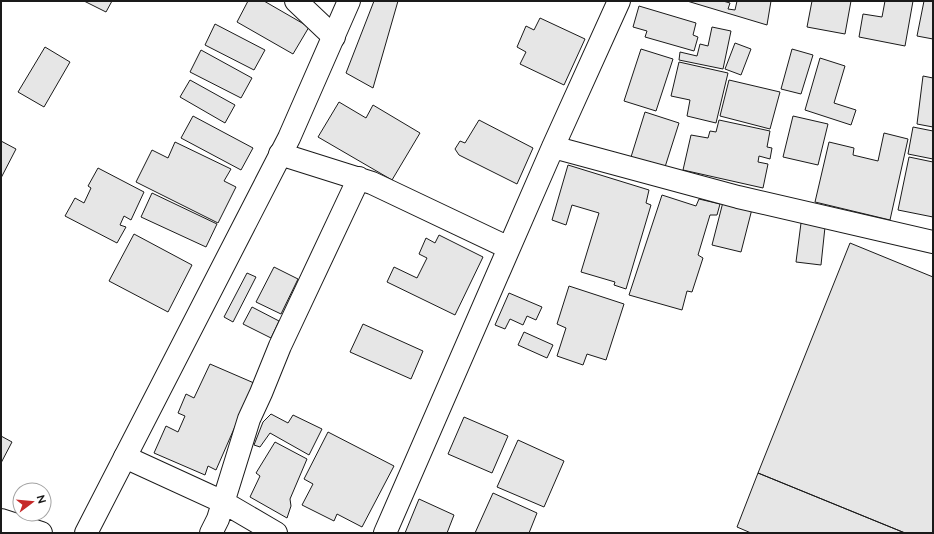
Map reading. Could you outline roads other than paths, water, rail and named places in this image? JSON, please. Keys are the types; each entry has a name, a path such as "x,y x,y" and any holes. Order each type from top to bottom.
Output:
{"street":[{"path":"296,1 334,37"},
{"path":"86,533 289,138 350,1"},
{"path":"385,533 553,147 619,1"},
{"path":"553,147 738,198 933,242"},
{"path":"280,154 372,183 509,248"},
{"path":"211,533 218,519 249,419 280,346 359,178"},
{"path":"125,457 223,502 276,533"},
{"path":"1,520 41,533"}]}
